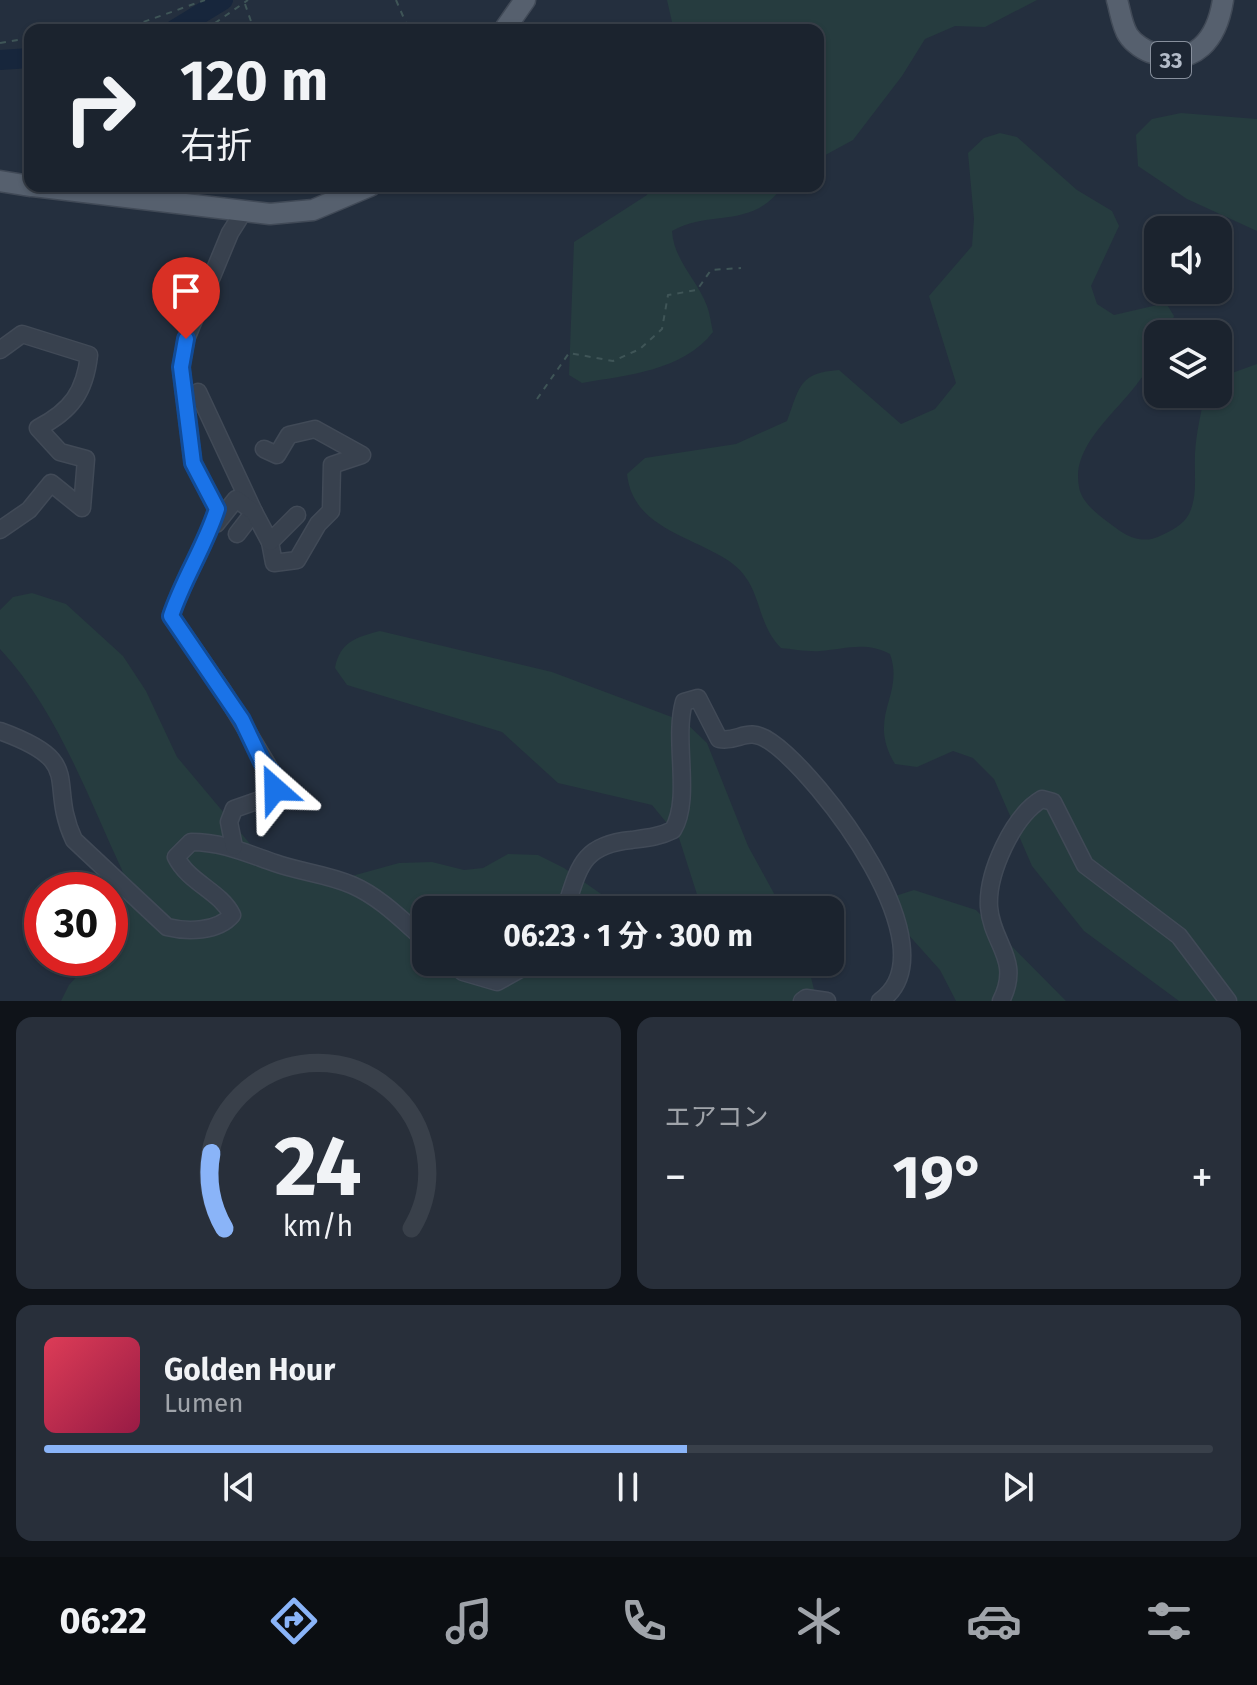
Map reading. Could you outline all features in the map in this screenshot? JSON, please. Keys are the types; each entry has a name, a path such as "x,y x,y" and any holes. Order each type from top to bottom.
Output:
{"main road":[{"path":"508,24 525,0"},
{"name":"33","path":"1117,0 1128,35 1147,51 1171,60 1190,54 1208,41 1220,21 1223,0"},
{"path":"0,181 24,185"},
{"path":"77,192 242,214 313,210 356,192"}],"street":[{"path":"209,534 217,509 193,463 181,367 186,339 230,233 242,214"},
{"path":"0,350 22,334 89,355 87,377 65,414 38,428 60,452 86,459 82,508 51,483 29,510 0,530"},
{"path":"198,392 270,542 274,563 297,560 318,524 331,511 332,465 362,455 315,429 289,435 277,455 264,449"},
{"path":"234,847 229,822 234,809 271,796 275,789 273,774 262,762 242,720 171,616 179,590 209,534 236,499 254,512"},
{"path":"237,534 254,512"},
{"path":"270,542 297,515"},
{"path":"570,896 580,864 591,851 610,842 660,836 673,830 681,808 679,720 684,702 698,698 719,739 754,733 773,743 835,811 876,869 896,914 902,943 893,985 880,1001"},
{"path":"0,731 57,764 62,775 67,825 74,840 167,927 184,932 225,924 232,915 229,908 189,877 176,857 191,842 234,847 285,867 355,886 379,901 412,929"},
{"path":"1001,1001 1010,970 989,907 992,879 1029,807 1042,799 1053,802 1085,865 1179,936 1228,1001"},
{"path":"477,976 497,982 508,976"},
{"path":"802,1001 806,998 827,1001"}],"path":[{"path":"138,24 205,0"},
{"path":"396,0 406,24"},
{"path":"214,24 246,2 252,24"},
{"path":"0,43 24,39"},
{"path":"537,399 569,353 613,361 640,349 662,329 668,295 697,290 711,270 741,268"}],"green space":[{"path":"667,0 1037,0 985,27 955,26 925,39 902,76 853,140 824,156 824,24 672,22"},
{"path":"1181,113 1257,119 1257,231 1232,220 1232,216 1224,216 1187,199 1138,166 1136,135 1152,119"},
{"path":"1000,133 1017,137 1077,190 1112,211 1119,226 1091,286 1097,304 1114,315 1167,304 1174,316 1173,320 1144,320 1144,374 1099,428 1079,466 1081,494 1095,512 1120,531 1139,539 1155,538 1183,521 1194,500 1196,440 1202,408 1232,408 1232,373 1257,364 1257,1001 1179,1001 1084,931 1032,866 994,779 973,758 953,751 917,767 895,764 884,732 893,682 890,654 864,647 815,651 781,648 766,626 754,592 740,571 729,561 652,518 640,507 632,492 627,474 645,458 736,444 787,421 799,390 808,378 816,374 839,370 901,424 935,409 956,383 929,296 972,246 974,219 968,153 984,138"},
{"path":"648,192 778,192 771,200 745,214 701,221 672,231 681,261 703,296 709,312 713,332 701,345 653,369 582,383 569,375 574,242"},
{"path":"32,593 66,604 123,656 146,691 177,757 267,864 341,879 399,863 432,862 464,870 483,868 508,854 538,855 564,868 604,896 412,896 412,976 811,976 817,1001 61,1001 77,976 128,976 128,872 122,872 54,726 20,673 0,649 0,610 13,597"},
{"path":"380,631 552,672 685,722 707,743 748,846 775,896 698,896 679,838 652,805 558,783 502,732 347,685 335,668 345,646 357,638"},
{"path":"914,890 976,910 1066,1001 956,1001 940,970 889,913 892,897"}],"waterway":[{"path":"184,24 223,0"},
{"path":"0,60 24,58"}],"route":[{"path":"186,339 181,367 193,463 217,509 199,556 179,590 171,616 180,634 242,720 262,762 273,774 275,789"}]}
